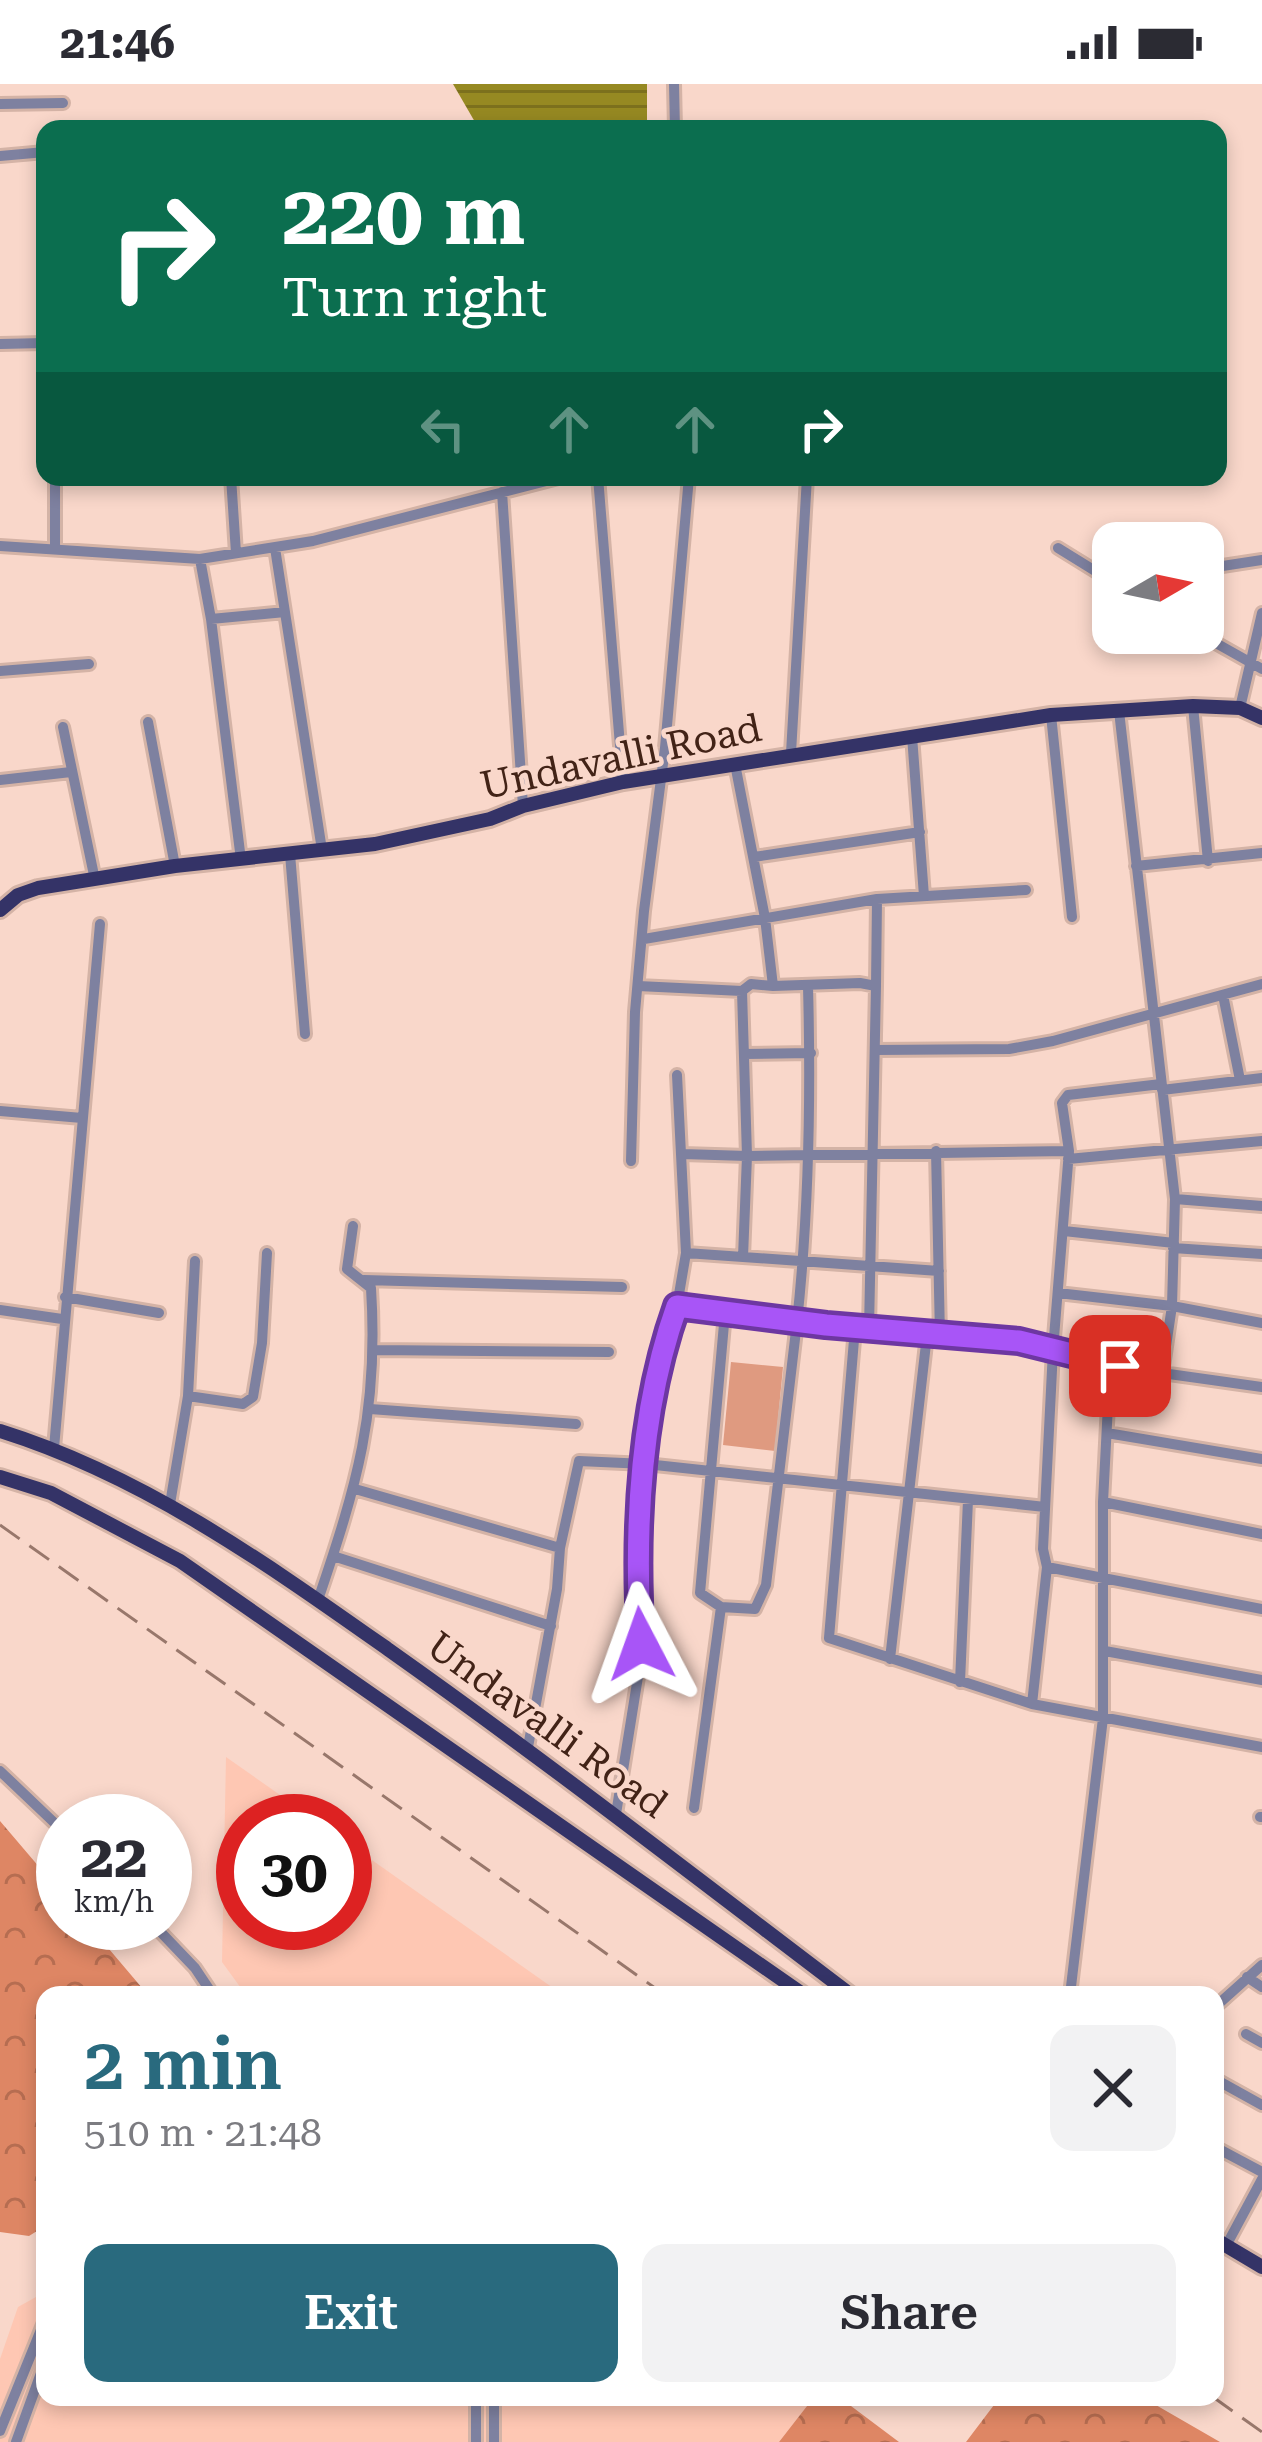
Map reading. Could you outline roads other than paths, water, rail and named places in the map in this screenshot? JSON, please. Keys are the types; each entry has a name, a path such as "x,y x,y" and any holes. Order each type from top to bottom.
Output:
{"main road":[{"name":"Undavalli Road","path":"0,910 18,895 175,866 426,833 622,782 791,753 1051,715 1193,706 1240,707 1262,718"},
{"name":"Undavalli Road","path":"0,1431 54,1448 170,1504 318,1600 527,1748 839,1986"},
{"path":"0,1477 51,1493 180,1561 791,1986"},
{"path":"1224,2244 1262,2267"}],"street":[{"path":"674,84 675,120"},
{"path":"0,104 63,103"},
{"path":"0,156 36,153"},
{"path":"0,344 36,343"},
{"path":"55,486 55,548"},
{"path":"232,486 236,553"},
{"path":"0,546 200,559 275,548 526,486"},
{"path":"599,486 622,782"},
{"path":"631,1161 644,911 688,486"},
{"path":"791,753 806,486"},
{"path":"502,492 523,806"},
{"path":"275,548 322,850"},
{"path":"1058,548 1092,567"},
{"path":"200,559 241,860"},
{"path":"1224,566 1262,560"},
{"path":"211,619 284,612"},
{"path":"1240,707 1256,667 1262,613"},
{"path":"1224,648 1256,667"},
{"path":"0,671 89,664"},
{"path":"1193,706 1208,861"},
{"path":"1119,711 1174,1199 1172,1306 1162,1373"},
{"path":"1051,715 1072,917"},
{"path":"148,722 175,866"},
{"path":"63,727 95,880"},
{"path":"912,736 924,896"},
{"path":"735,764 773,986"},
{"path":"0,780 71,772"},
{"path":"754,857 920,832"},
{"path":"1136,866 1262,853"},
{"path":"290,854 304,1034"},
{"path":"644,939 877,899 1026,890"},
{"path":"0,895 18,895"},
{"path":"877,899 871,1265 841,1484 827,1635 832,1641 1032,1704 1262,1747"},
{"path":"54,1448 100,925"},
{"path":"638,986 742,991 751,984 876,986"},
{"path":"875,1050 1009,1049 1154,1016 1262,984"},
{"path":"725,1313 700,1593 721,1607 755,1609 766,1585 804,1259 811,1053 808,986"},
{"path":"742,991 747,1156 743,1257"},
{"path":"1223,995 1240,1080"},
{"path":"744,1054 811,1053"},
{"path":"616,1814 641,1658 636,1567 654,1375 677,1306 686,1253 677,1075"},
{"path":"1032,1704 1047,1567 1045,1507 1053,1350 1068,1155 1062,1103 1065,1096 1262,1078"},
{"path":"0,1111 82,1118"},
{"path":"683,1154 936,1151 1068,1155 1262,1141"},
{"path":"890,1659 907,1494 934,1335 939,1271 936,1151"},
{"path":"1174,1199 1262,1206"},
{"path":"353,1226 347,1269 364,1280 622,1287"},
{"path":"1064,1232 1262,1254"},
{"path":"188,1396 243,1404 253,1397 262,1343 267,1252"},
{"path":"686,1253 939,1271"},
{"path":"170,1504 188,1396 195,1261"},
{"path":"318,1600 355,1489 370,1409 375,1350 371,1288 364,1280"},
{"path":"1058,1293 1172,1306 1262,1323"},
{"path":"64,1297 159,1313"},
{"path":"677,1306 862,1329 1019,1341 1114,1367 1262,1387"},
{"path":"0,1310 62,1319"},
{"path":"375,1350 610,1352"},
{"path":"1071,1986 1103,1718 1103,1502 1114,1367"},
{"path":"370,1409 576,1424"},
{"path":"1107,1433 1262,1459"},
{"path":"527,1748 560,1548 577,1463 583,1460 1045,1507"},
{"path":"355,1489 560,1548"},
{"path":"960,1682 968,1501"},
{"path":"1103,1502 1262,1534"},
{"path":"333,1556 550,1625"},
{"path":"1047,1567 1262,1609"},
{"path":"694,1808 721,1607"},
{"path":"1106,1651 1262,1680"},
{"path":"0,1771 36,1805"},
{"path":"177,1950 207,1986"},
{"path":"1224,1999 1262,1965"},
{"path":"1247,1977 1262,1988"},
{"path":"1246,2034 1262,2044"},
{"path":"1224,2084 1262,2105"},
{"path":"1224,2152 1262,2175 1224,2237"},
{"path":"0,2431 36,2344"},
{"path":"16,2442 36,2387"},
{"path":"476,2406 476,2442"},
{"path":"494,2406 494,2442"}],"railway":[{"path":"0,1525 652,1986"},
{"path":"1224,2405 1262,2432"}]}
